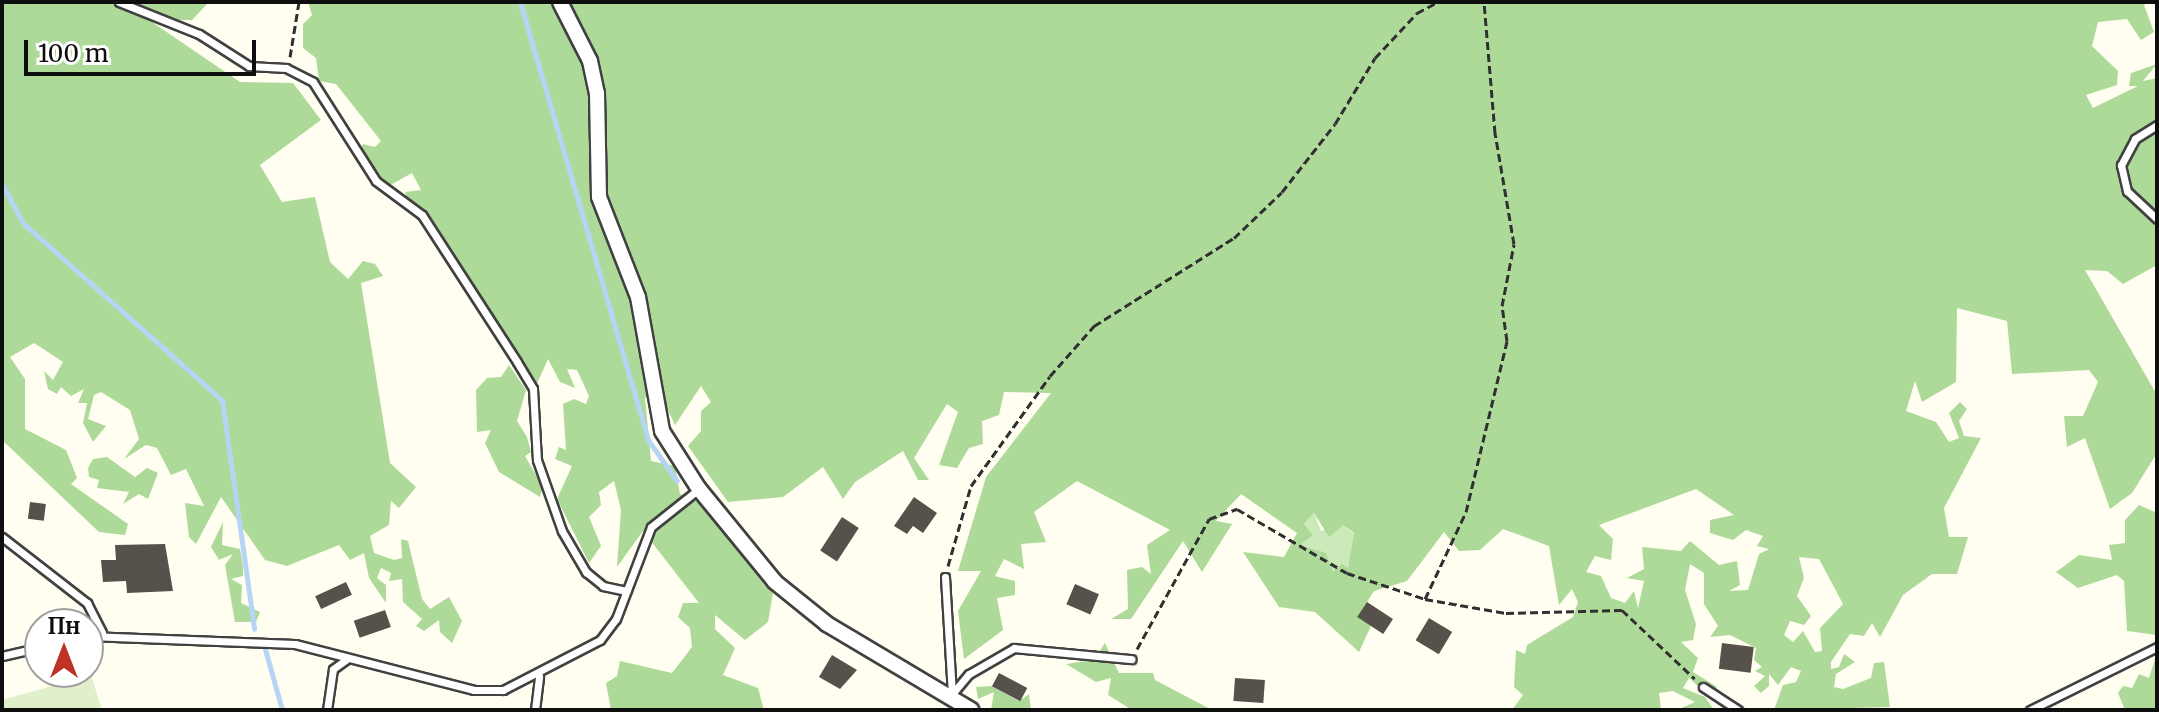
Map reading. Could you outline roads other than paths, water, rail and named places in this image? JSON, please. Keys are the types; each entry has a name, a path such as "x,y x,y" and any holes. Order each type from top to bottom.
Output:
{"street":[{"path":"560,2 590,61 597,93 599,197 638,297 662,431 699,489 775,582 827,624 952,694 971,710"}],"lane":[{"path":"119,2 199,34 249,66 286,68 313,82 376,181 422,215 533,389 537,460 562,531 586,572 603,586 626,591"},
{"path":"2157,125 2135,139 2121,165 2127,191 2157,219"},
{"path":"104,632 295,644 474,690 503,690 539,676 600,640 626,591 651,527 699,489"},
{"path":"2,537 90,608"},
{"path":"945,577 952,694"},
{"path":"2030,710 2157,647"},
{"path":"952,694 969,674 1014,648 1131,659"},
{"path":"2,656 24,651"},
{"path":"327,710 333,669 348,658"},
{"path":"535,710 539,676"},
{"path":"1703,687 1738,710"}],"waterway":[{"path":"520,2 648,440 677,481"},
{"path":"2,184 23,223 222,400 254,629"},
{"path":"265,649 282,710"}]}
